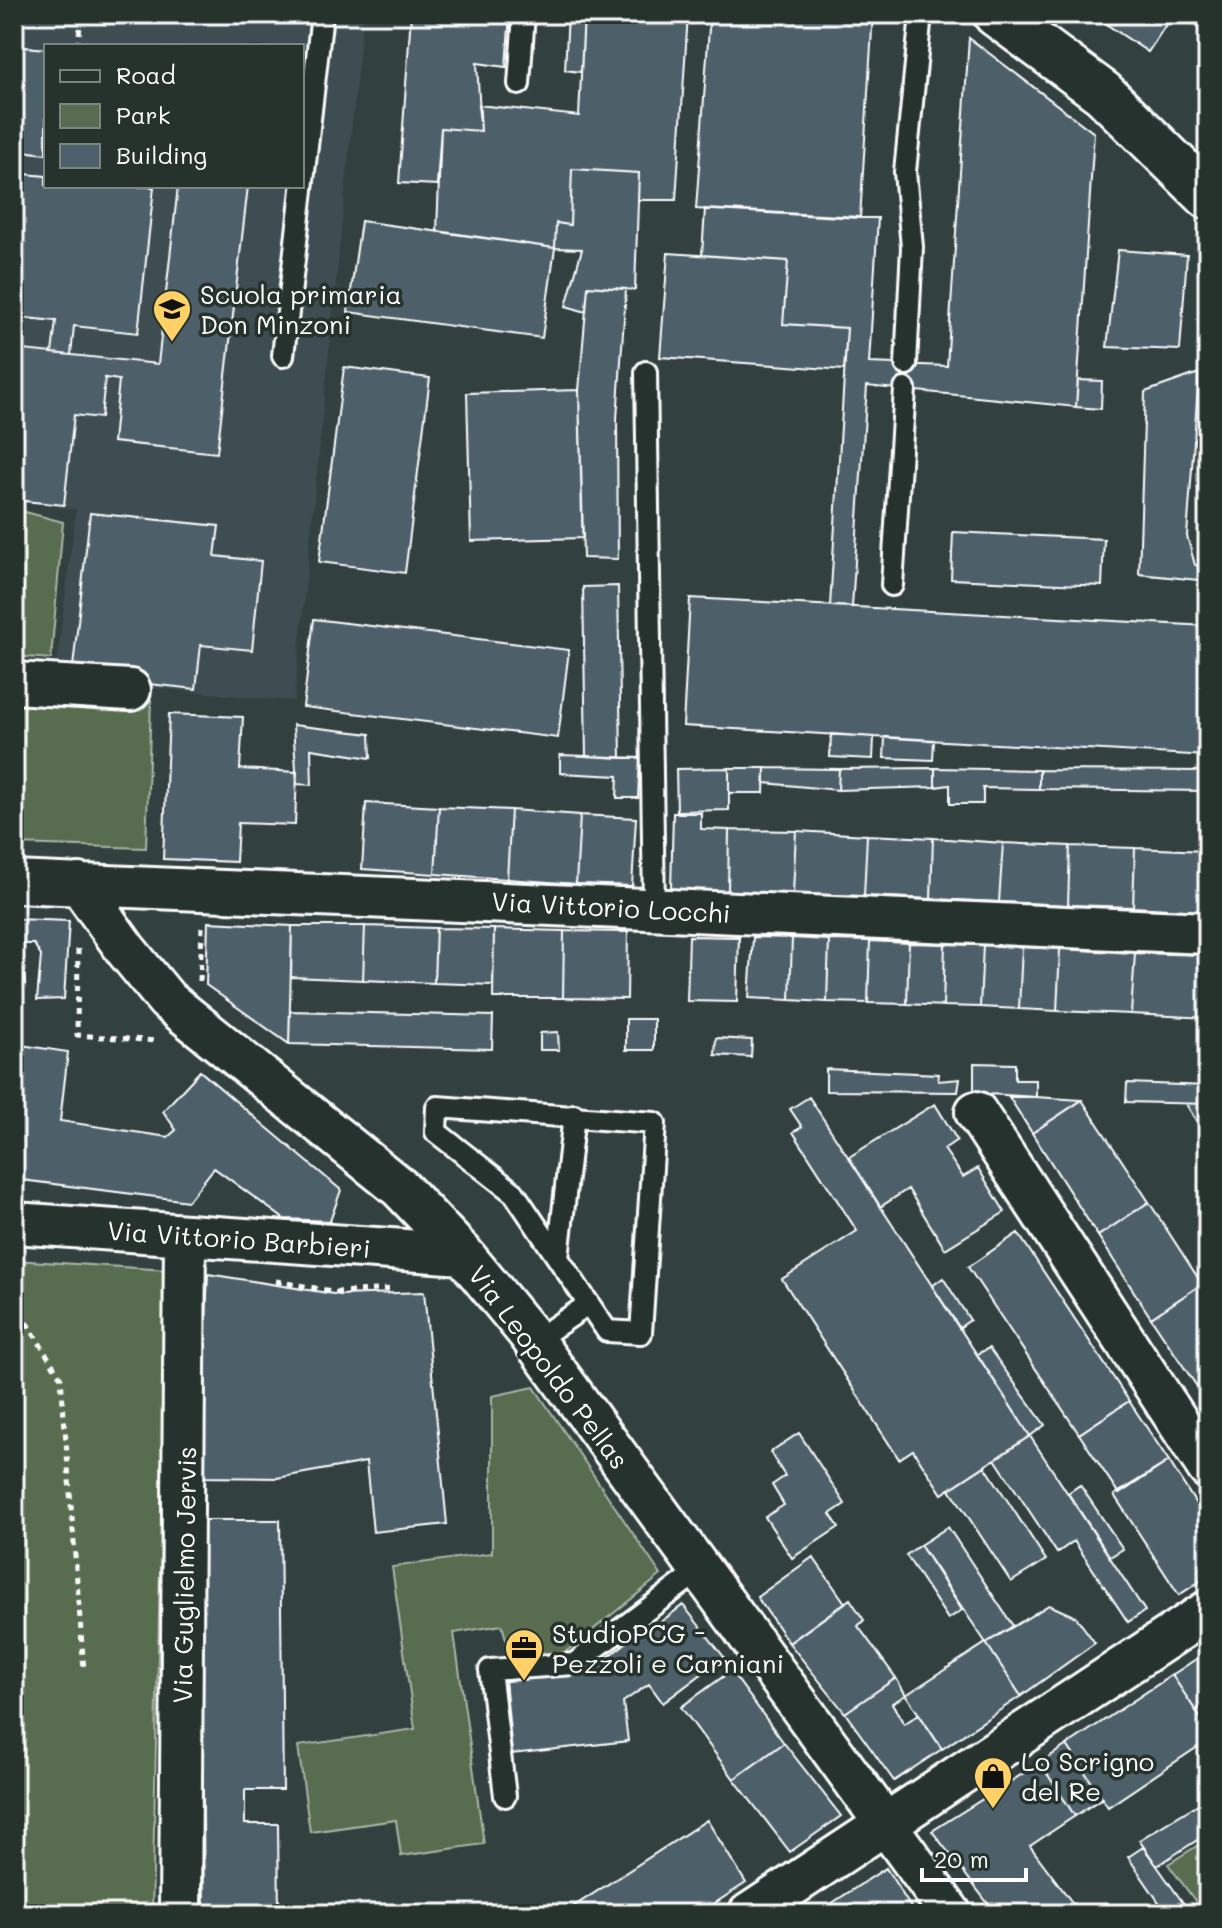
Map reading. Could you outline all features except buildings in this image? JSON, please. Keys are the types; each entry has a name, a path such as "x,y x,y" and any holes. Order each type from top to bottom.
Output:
{"main road":[{"path":"996,14 1103,93 1208,196"}],"street":[{"path":"14,683 130,690"},
{"name":"Via Vittorio Locchi","path":"14,882 1208,933"},
{"name":"Via Leopoldo Pellas","path":"79,884 126,950 167,1000 400,1188 463,1254 534,1341 883,1825 951,1914"},
{"path":"976,1112 1208,1468"},
{"name":"Via Vittorio Barbieri","path":"14,1223 463,1254"},
{"name":"Via Guglielmo Jervis","path":"180,1914 185,1237"},
{"path":"749,1914 1208,1611"}],"lane":[{"path":"304,172 322,14"},
{"path":"519,84 524,14"},
{"path":"906,364 912,247 905,172 921,14"},
{"path":"283,356 302,188"},
{"path":"646,372 654,909"},
{"path":"892,585 905,389"},
{"path":"437,1107 655,1123 641,1333 607,1331 558,1258 514,1193 436,1132 437,1107"},
{"path":"558,1258 574,1115"},
{"path":"534,1341 589,1304"},
{"path":"505,1796 490,1670 574,1664 699,1571"}],"path":[{"path":"78,44 81,14"},
{"path":"78,937 77,1035 163,1042"},
{"path":"267,1280 338,1292 397,1289"},
{"path":"14,1302 61,1378 84,1670"}],"shaded area":[{"name":"Scuola primaria Don Minzoni","path":"14,14 363,14 294,701 55,679 76,510 14,500"},
{"path":"1174,14 1208,14 1208,38"}],"green space":[{"path":"14,509 63,522 51,659 14,656"},
{"path":"14,695 151,700 146,848 14,844"},
{"path":"14,1260 167,1270 152,1914 14,1914"},
{"path":"534,1387 661,1575 563,1654 509,1650 502,1625 454,1633 484,1844 401,1856 396,1820 310,1832 298,1746 415,1729 392,1567 492,1553 492,1396"},
{"path":"1208,1839 1208,1914 1205,1914 1168,1864"}],"railway":[{"path":"1203,14 1208,17"}],"place":[{"name":"Scuola primaria Don Minzoni","path":"172,343"},
{"name":"StudioPCG - Pezzoli e Carniani","path":"524,1682"},
{"name":"Lo Scrigno del Re","path":"993,1810"}]}
